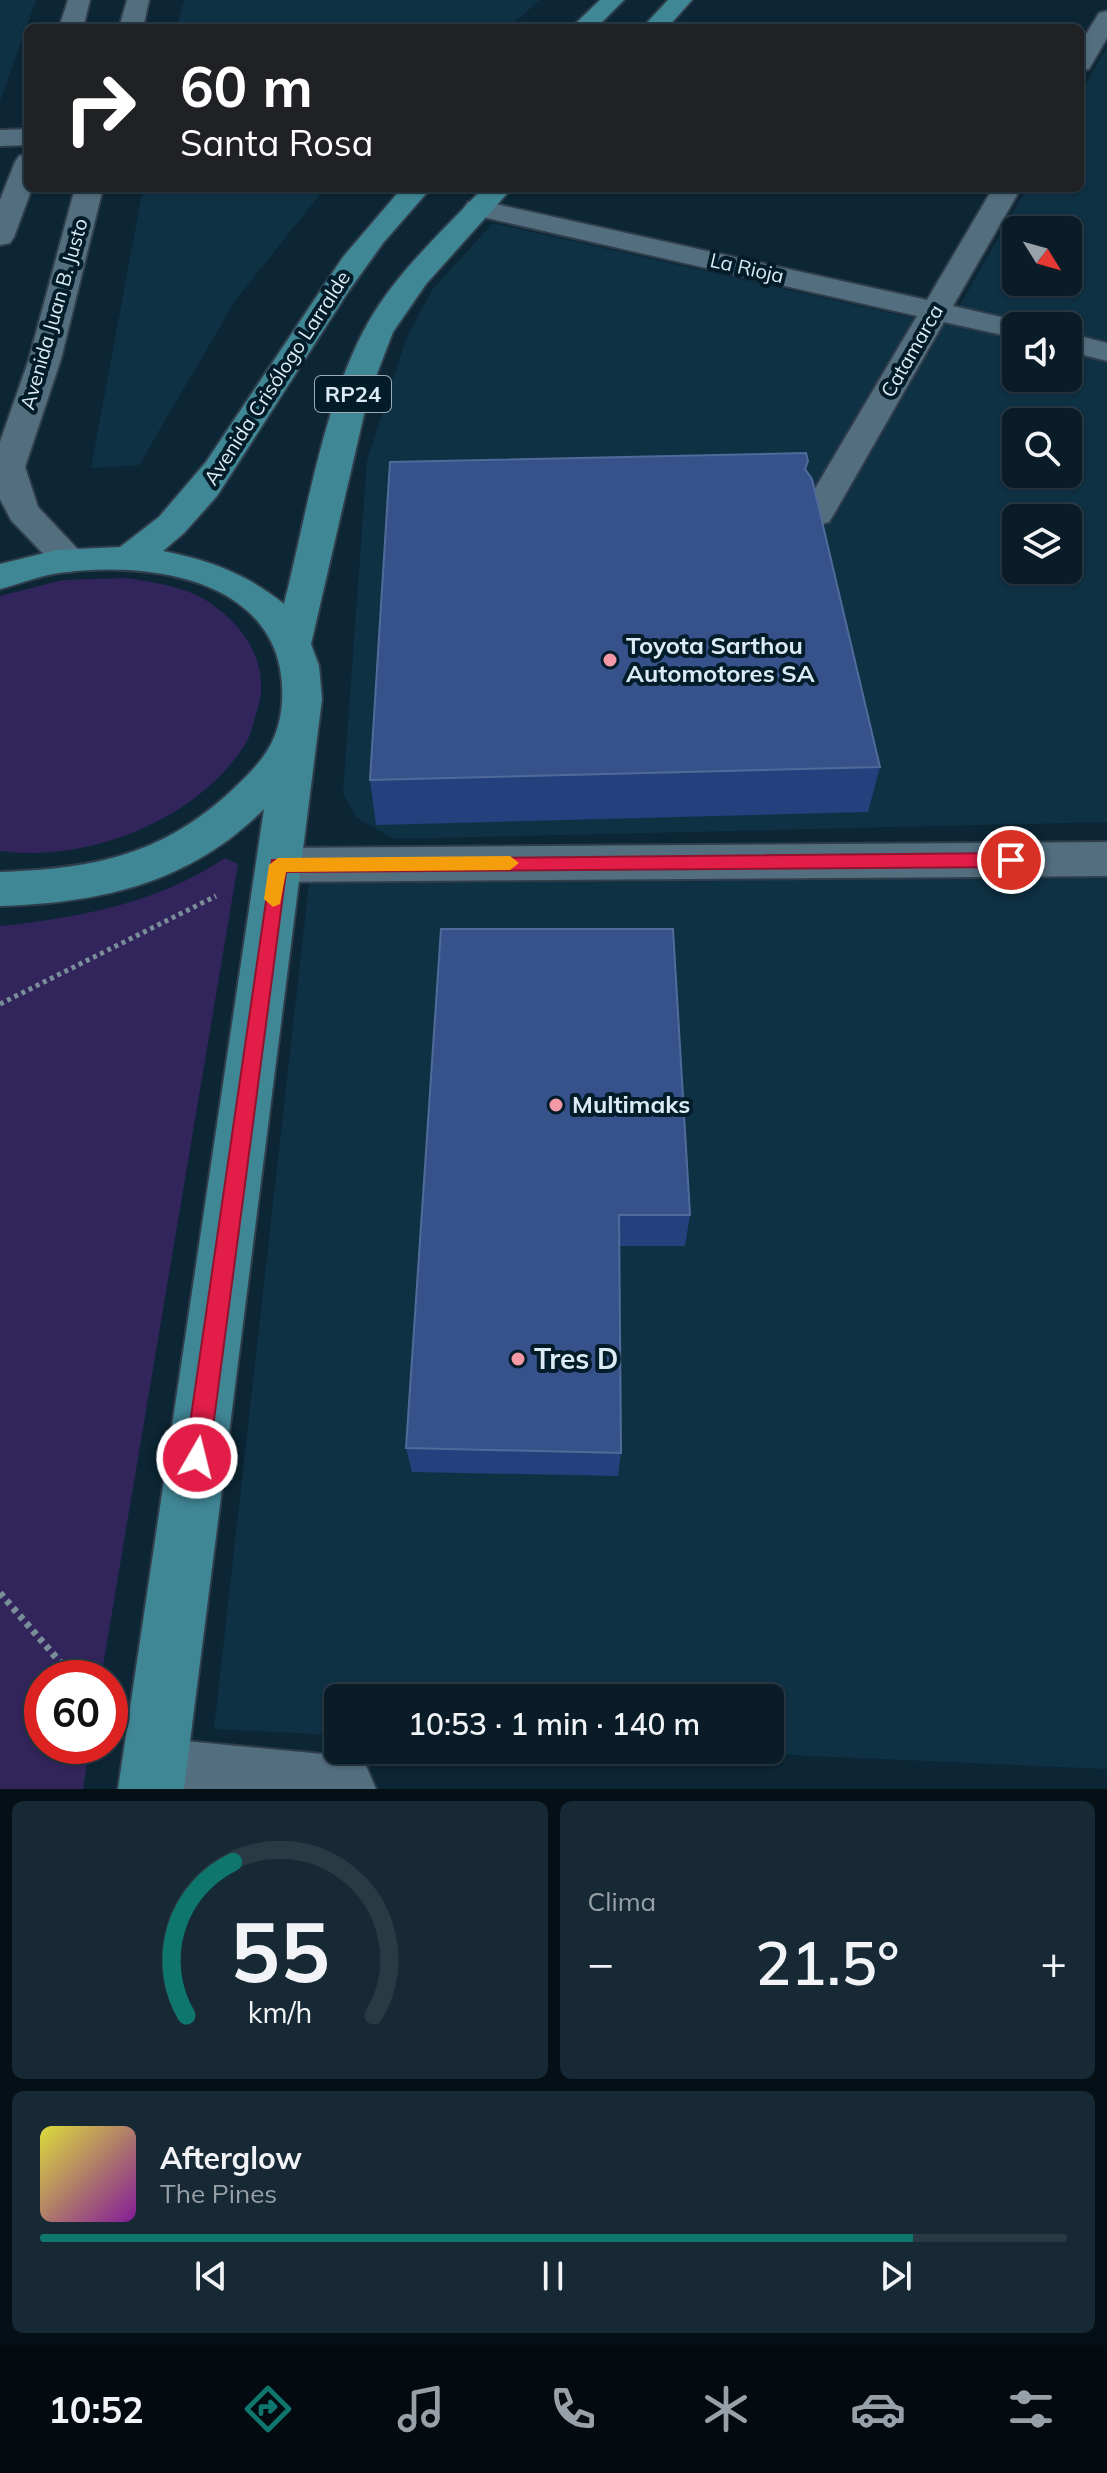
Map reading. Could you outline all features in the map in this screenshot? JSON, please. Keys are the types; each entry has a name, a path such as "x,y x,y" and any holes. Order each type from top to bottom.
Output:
{"main road":[{"path":"587,24 613,0"},
{"path":"658,24 681,0"},
{"name":"Avenida Crisólogo Larralde","path":"128,558 161,538 201,496 350,264 413,192"},
{"name":"RP24","path":"293,642 352,397 378,332 415,278 488,198"},
{"name":"RP24","path":"0,577 70,560 128,558 182,565 230,582 267,608 293,642 304,687 153,1780"},
{"name":"RP24","path":"0,889 67,886 144,866 211,832 263,786 295,737"}],"street":[{"path":"72,24 79,0"},
{"path":"132,24 138,0"},
{"path":"1084,57 1107,18"},
{"path":"0,138 24,137"},
{"path":"0,237 24,173"},
{"name":"Avenida Juan B. Justo","path":"70,560 23,512 12,487 8,467 45,359 88,192"},
{"name":"Catamarca","path":"817,514 1005,192"},
{"name":"La Rioja","path":"488,198 1002,326"},
{"path":"1082,346 1107,352"},
{"path":"278,865 1107,859"},
{"path":"153,1780 343,1789"}],"path":[{"path":"0,1004 278,865"},
{"path":"0,1593 58,1660"}],"shaded area":[{"path":"0,0 36,0 27,24 24,24 24,34 0,101"},
{"path":"184,0 540,0 513,24 178,24"},
{"path":"1107,47 1107,822 394,839 356,817 343,793 367,461 406,339 432,290 493,223 948,326 1002,232 1002,296 1082,296 1082,216 1011,216 1025,192 1084,192 1084,87"},
{"path":"142,192 322,192 235,301 139,465 91,468"},
{"path":"126,578 167,585 198,596 223,613 243,634 258,663 261,683 259,704 248,740 225,770 200,794 138,830 69,850 34,853 0,851 0,596 63,580"},
{"path":"225,858 238,864 104,1660 24,1660 24,1764 87,1764 83,1789 0,1789 0,926 117,906 199,874"},
{"path":"1107,875 1107,1769 784,1755 784,1684 324,1684 324,1734 214,1729 309,883"}],"building":[{"name":"Toyota Sarthou Automotores SA","path":"806,453 808,461 805,469 812,479 880,767 370,780 390,462"},
{"path":"441,929 673,929 690,1215 619,1215 621,1453 406,1448"}],"slow traffic":[{"path":"273,899 278,865 510,863"}],"place":[{"name":"Toyota Sarthou Automotores SA","path":"610,660"},
{"name":"Multimaks","path":"556,1105"},
{"name":"Tres D","path":"518,1359"}],"route":[{"path":"197,1458 278,865 1011,860"}]}
